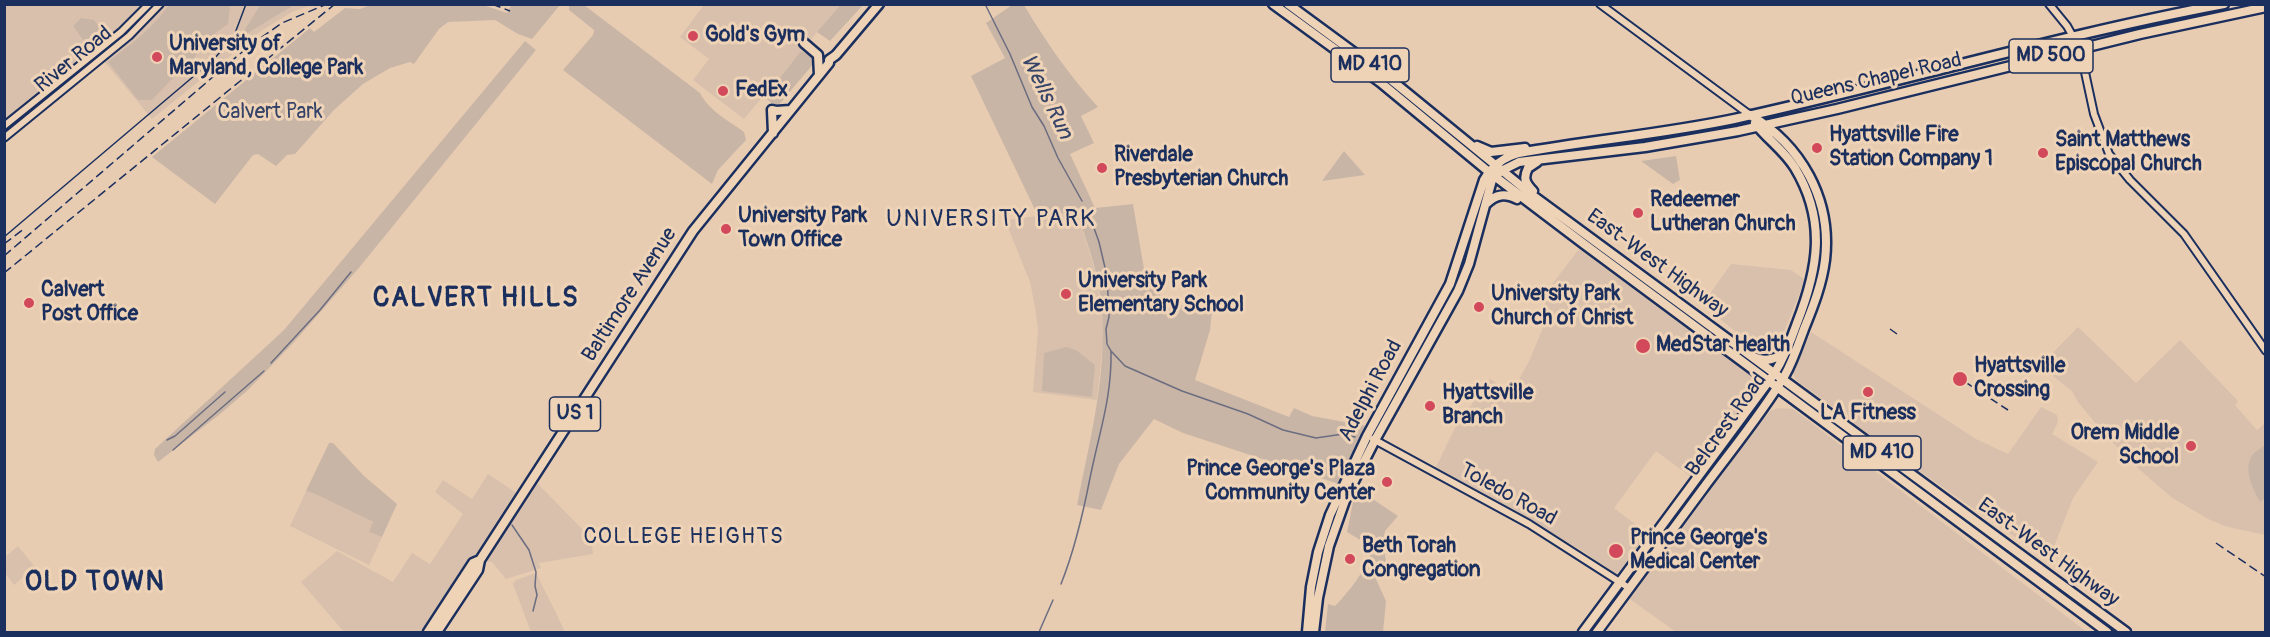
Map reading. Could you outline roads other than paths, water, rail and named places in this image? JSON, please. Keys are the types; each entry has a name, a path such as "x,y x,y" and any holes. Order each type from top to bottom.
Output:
{"main road":[{"name":"Baltimore Avenue","path":"437,633 479,568 480,560 693,231 830,63 830,59 836,56 879,4"},
{"name":"East-West Highway","path":"1273,4 1380,82 1495,171 1584,244 2107,633"},
{"name":"East-West Highway","path":"1288,4 1390,79 1450,129 1495,171 1577,227 2126,633"},
{"name":"Queens Chapel Road","path":"1495,171 1512,155 1677,131 2224,4"},
{"name":"Queens Chapel Road","path":"1495,171 1519,162 1662,145 1762,125 2265,7"},
{"path":"804,43 818,55 819,75"},
{"path":"1868,101 1870,95 1880,90 1885,84"},
{"path":"773,132 772,110 790,110"},
{"path":"1750,115 1762,125"},
{"path":"1784,139 1782,130 1790,119"},
{"name":"Belcrest Road","path":"1597,633 1777,388 1792,361 1815,302 1825,261 1826,239 1821,207 1806,169 1784,139 1762,125"},
{"name":"Belcrest Road","path":"1583,633 1769,382 1787,348 1809,292 1817,248 1812,209 1803,183 1784,153 1762,125"},
{"path":"1450,129 1485,151 1546,149"},
{"path":"1575,155 1530,165 1525,181 1534,192 1566,215 1577,227"},
{"path":"1803,183 1802,174 1806,169"},
{"name":"Adelphi Road","path":"1314,633 1320,588 1337,518 1371,438 1458,291 1469,264 1495,171"},
{"name":"Adelphi Road","path":"1306,633 1318,552 1330,515 1450,284 1481,187 1495,171"},
{"path":"1484,207 1497,196 1509,195 1562,227"},
{"path":"1584,244 1590,244 1605,255 1634,269"},
{"path":"1750,355 1761,360 1772,359 1781,355 1787,348"},
{"name":"Baltimore Avenue","path":"428,633 473,563 480,560"},
{"path":"2075,609 2098,633"}],"street":[{"name":"River Road","path":"4,126 121,32 149,4"},
{"name":"River Road","path":"4,138 129,36 160,4"},
{"path":"1600,4 1750,115"},
{"path":"2049,4 2080,49 2094,114 2109,154 2130,180 2184,234 2265,351"},
{"name":"Toledo Road","path":"1371,438 1529,524 1629,588"}],"waterway":[{"name":"Wells Run","path":"985,4 1010,54 1032,107 1082,201"},
{"path":"1090,217 1107,276 1109,317 1106,329 1107,344 1125,366 1283,430 1316,438 1343,434 1355,437"},
{"path":"271,363 320,310 351,272"},
{"path":"1061,584 1078,531 1104,415 1111,368 1111,351"},
{"path":"173,450 264,371"},
{"path":"167,440 175,436 225,392"},
{"path":"512,525 529,550 536,572 537,595 533,611"},
{"path":"1039,632 1053,600"}],"tram line":[{"path":"4,237 214,59 234,36 246,4"}],"railway":[{"path":"4,256 249,46 282,23 327,4"},
{"path":"4,273 335,4"},
{"path":"492,4 510,11"},
{"path":"4,244 25,228"},
{"path":"1890,329 1897,334"},
{"path":"1956,376 2008,410"},
{"path":"2216,543 2266,577"}],"place":[{"name":"Gold's Gym","path":"693,36"},
{"name":"University of Maryland, College Park","path":"157,57"},
{"name":"FedEx","path":"723,91"},
{"name":"Hyattsville Fire Station Company 1","path":"1817,148"},
{"name":"Saint Matthews Episcopal Church","path":"2043,153"},
{"name":"Riverdale Presbyterian Church","path":"1102,168"},
{"name":"Redeemer Lutheran Church","path":"1638,213"},
{"name":"University Park Town Office","path":"726,229"},
{"name":"University Park Elementary School","path":"1066,294"},
{"name":"Calvert Post Office","path":"29,303"},
{"name":"University Park Church of Christ","path":"1479,307"},
{"name":"MedStar Health","path":"1643,346"},
{"name":"Hyattsville Crossing","path":"1960,379"},
{"name":"LA Fitness","path":"1868,392"},
{"name":"Hyattsville Branch","path":"1430,406"},
{"name":"Orem Middle School","path":"2191,446"},
{"name":"Prince George's Plaza Community Center","path":"1387,482"},
{"name":"Prince George's Medical Center","path":"1616,551"},
{"name":"Beth Torah Congregation","path":"1350,559"}],"district":[{"name":"UNIVERSITY PARK","path":"991,220"},
{"name":"CALVERT HILLS","path":"476,299"},
{"name":"COLLEGE HEIGHTS","path":"684,537"},
{"name":"OLD TOWN","path":"95,583"}],"park label":[{"name":"Calvert Park","path":"270,113"}]}
